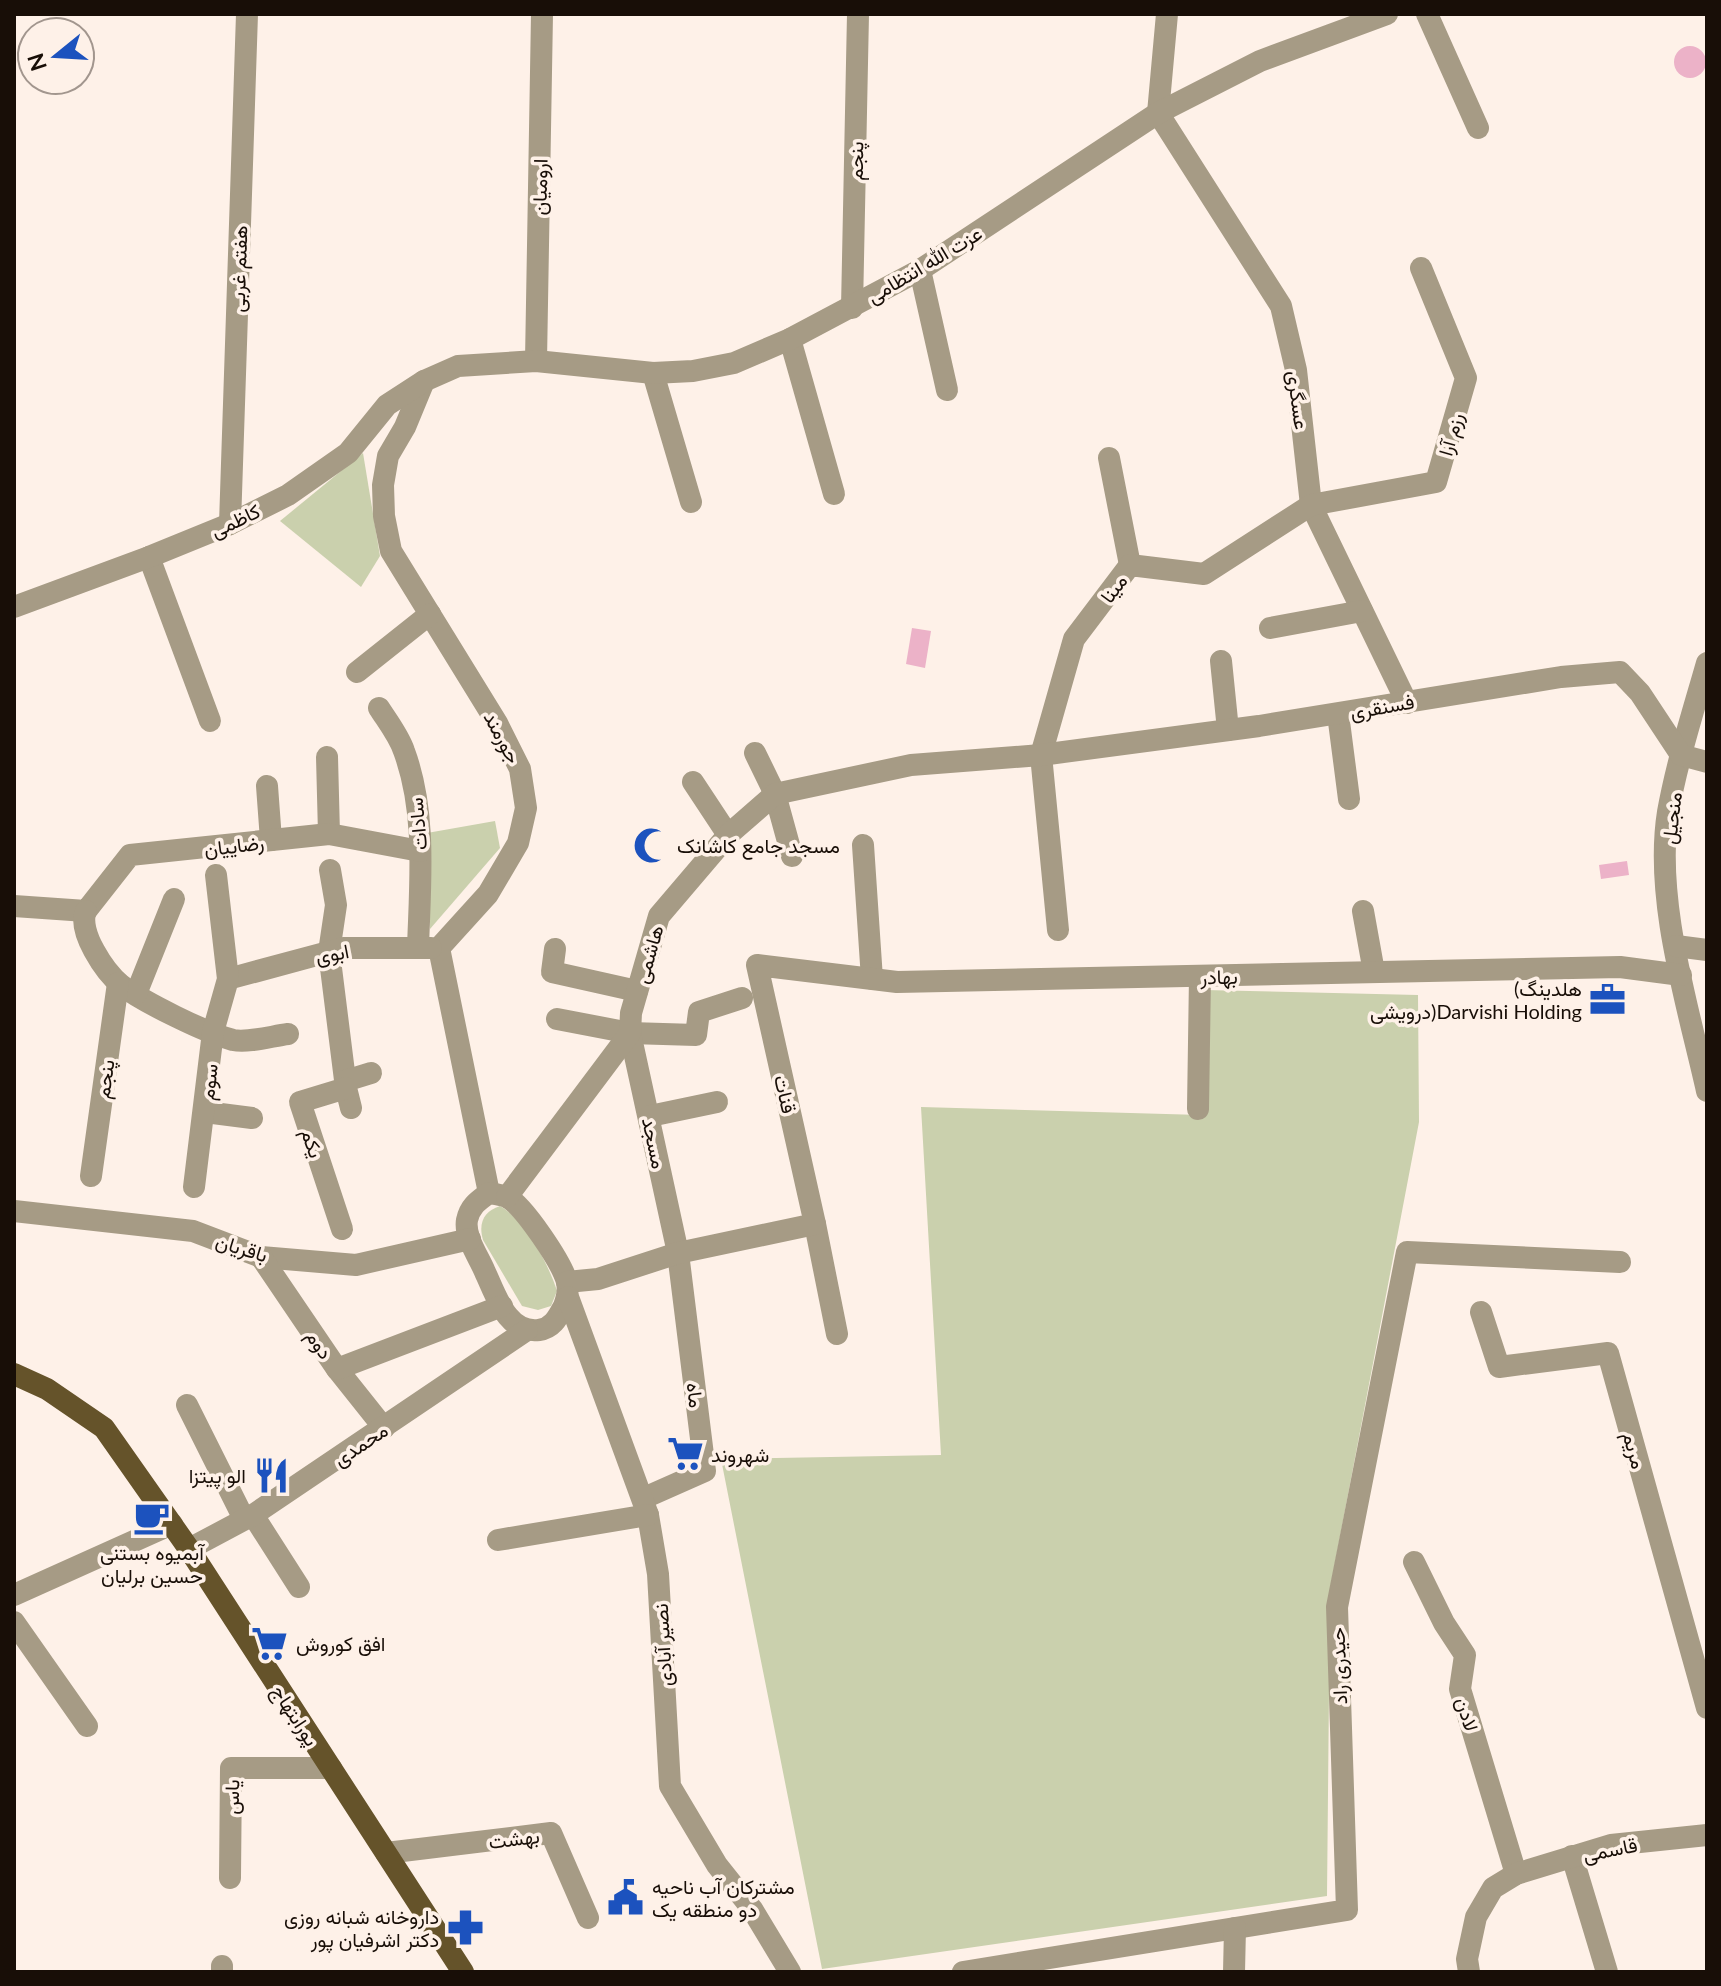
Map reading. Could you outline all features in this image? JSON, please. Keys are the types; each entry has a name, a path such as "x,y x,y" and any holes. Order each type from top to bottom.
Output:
{"main road":[{"name":"پورابتهاج","path":"16,1376 47,1389 104,1428 189,1549 463,1972"}],"street":[{"name":"هفتم غربی","path":"230,524 247,14"},
{"name":"ارومیان","path":"536,361 542,14"},
{"name":"پنجم","path":"852,308 858,14"},
{"path":"1158,113 1167,14"},
{"name":"عزت الله انتظامی","path":"424,381 458,366 536,361 653,373 693,371 734,363 790,339 920,270 1158,113 1260,61 1387,14"},
{"path":"1427,14 1478,128"},
{"name":"عسگری","path":"1158,113 1281,306 1296,370 1311,505 1407,703"},
{"name":"رزم آرا","path":"1311,505 1436,482 1466,378 1421,268"},
{"path":"920,270 947,390"},
{"path":"790,339 834,494"},
{"path":"653,373 691,502"},
{"name":"کاظمی","path":"14,607 230,524 288,495 334,465 348,453 387,405 424,381"},
{"name":"جورمند","path":"424,381 405,427 388,456 383,485 384,516 391,551 497,723 520,769 526,808 518,843 488,894 429,948"},
{"path":"1109,458 1130,565"},
{"name":"مینا","path":"1041,755 1074,639 1130,565 1204,574 1311,505"},
{"path":"149,557 210,721"},
{"path":"1270,628 1362,611"},
{"path":"357,672 430,614"},
{"path":"1221,661 1228,730"},
{"name":"منجیل","path":"1681,975 1667,897 1668,814 1707,663"},
{"name":"فسنقری","path":"1041,755 1338,714 1561,677 1620,672 1640,693 1681,755"},
{"name":"سادات","path":"379,708 404,750 417,802 429,948"},
{"path":"1338,714 1349,799"},
{"path":"755,753 775,794 792,856"},
{"path":"1041,755 1058,930"},
{"name":"هاشمی","path":"470,1239 466,1223 472,1206 498,1195 630,1033 631,1013 659,916 728,835 775,794 911,765 1041,755"},
{"path":"1681,755 1707,762"},
{"path":"327,757 329,834"},
{"path":"693,782 728,835"},
{"path":"267,786 271,840"},
{"name":"رضاییان","path":"79,910 130,855 329,834 420,851"},
{"path":"863,845 872,979"},
{"path":"330,870 336,905 329,952 347,1093"},
{"path":"216,875 228,979"},
{"name":"پنجم","path":"91,1176 127,989 174,899"},
{"path":"14,906 79,910 87,939 127,989 213,1032 235,1040 288,1034"},
{"path":"1363,911 1374,972"},
{"path":"1676,946 1707,950"},
{"name":"ابوی","path":"228,979 343,948 429,948"},
{"path":"429,948 498,1195"},
{"path":"555,949 552,972 637,991"},
{"name":"بهادر","path":"757,965 897,982 1620,967 1681,975"},
{"name":"قنات","path":"757,965 837,1334"},
{"path":"1681,975 1707,1091"},
{"path":"1198,1109 1200,976"},
{"name":"سوم","path":"194,1187 213,1032 228,979"},
{"path":"557,1019 630,1033 696,1035 699,1012 742,998"},
{"name":"مسجد","path":"630,1033 678,1253"},
{"path":"347,1093 371,1073"},
{"name":"یکم","path":"342,1229 300,1102 347,1093"},
{"path":"650,1116 717,1102"},
{"path":"205,1112 252,1118"},
{"name":"نصیر آبادی","path":"498,1195 522,1210 557,1261 646,1506 658,1574 670,1786 717,1865 752,1909 790,1972"},
{"name":"باقریان","path":"14,1211 193,1231 261,1257 356,1265 470,1239"},
{"path":"568,1289 678,1253 815,1224"},
{"path":"470,1239 502,1306 513,1323 527,1330"},
{"name":"حیدری راد","path":"963,1972 1347,1910 1337,1607 1407,1252 1620,1262"},
{"name":"ماه","path":"646,1506 705,1471 678,1253"},
{"name":"دوم","path":"261,1257 337,1369 384,1428"},
{"name":"محمدی","path":"189,1549 249,1517 527,1330 544,1329 557,1321 568,1289"},
{"path":"337,1369 502,1306"},
{"name":"مریم","path":"1481,1312 1499,1367 1608,1353 1707,1708"},
{"path":"187,1405 249,1517 299,1587"},
{"path":"498,1540 646,1506"},
{"path":"14,1595 172,1524"},
{"name":"لادن","path":"1414,1562 1444,1623 1465,1655 1460,1689 1516,1874"},
{"path":"14,1622 87,1726"},
{"name":"یاس","path":"230,1878 231,1768 331,1768"},
{"name":"بهشت","path":"386,1853 551,1833 588,1918"},
{"name":"قاسمی","path":"1516,1874 1611,1845 1707,1835"},
{"path":"1572,1856 1607,1972"},
{"path":"1469,1972 1467,1959 1476,1917 1493,1888 1516,1874"},
{"path":"1234,1972 1235,1928"}],"green space":[{"path":"363,453 380,556 361,587 280,521"},
{"path":"495,821 500,848 430,929 427,833"},
{"path":"1204,990 1418,995 1419,1122 1330,1589 1327,1896 822,1969 721,1459 941,1455 921,1107 1201,1115"},
{"path":"500,1206 527,1232 542,1256 557,1291 551,1306 538,1310 522,1306 483,1240 481,1228 484,1218"}],"shaded area":[{"path":"1690,46 1702,50 1706,62 1702,74 1690,78 1678,74 1674,62 1678,50"},
{"path":"912,628 931,631 925,668 906,664"},
{"path":"1627,861 1629,875 1601,879 1599,865"}],"place":[{"name":"مسجد جامع کاشانک","path":"651,845"},
{"name":"(هلدینگ درویشی)Darvishi Holding","path":"1608,999"},
{"name":"شهروند","path":"685,1454"},
{"name":"الو پیتزا","path":"272,1475"},
{"name":"آبمیوه بستنی حسین برلیان","path":"152,1517"},
{"name":"افق کوروش","path":"270,1643"},
{"name":"مشترکان آب ناحیه دو منطقه یک","path":"626,1897"},
{"name":"داروخانه شبانه روزی دکتر اشرفیان پور","path":"465,1928"}]}
